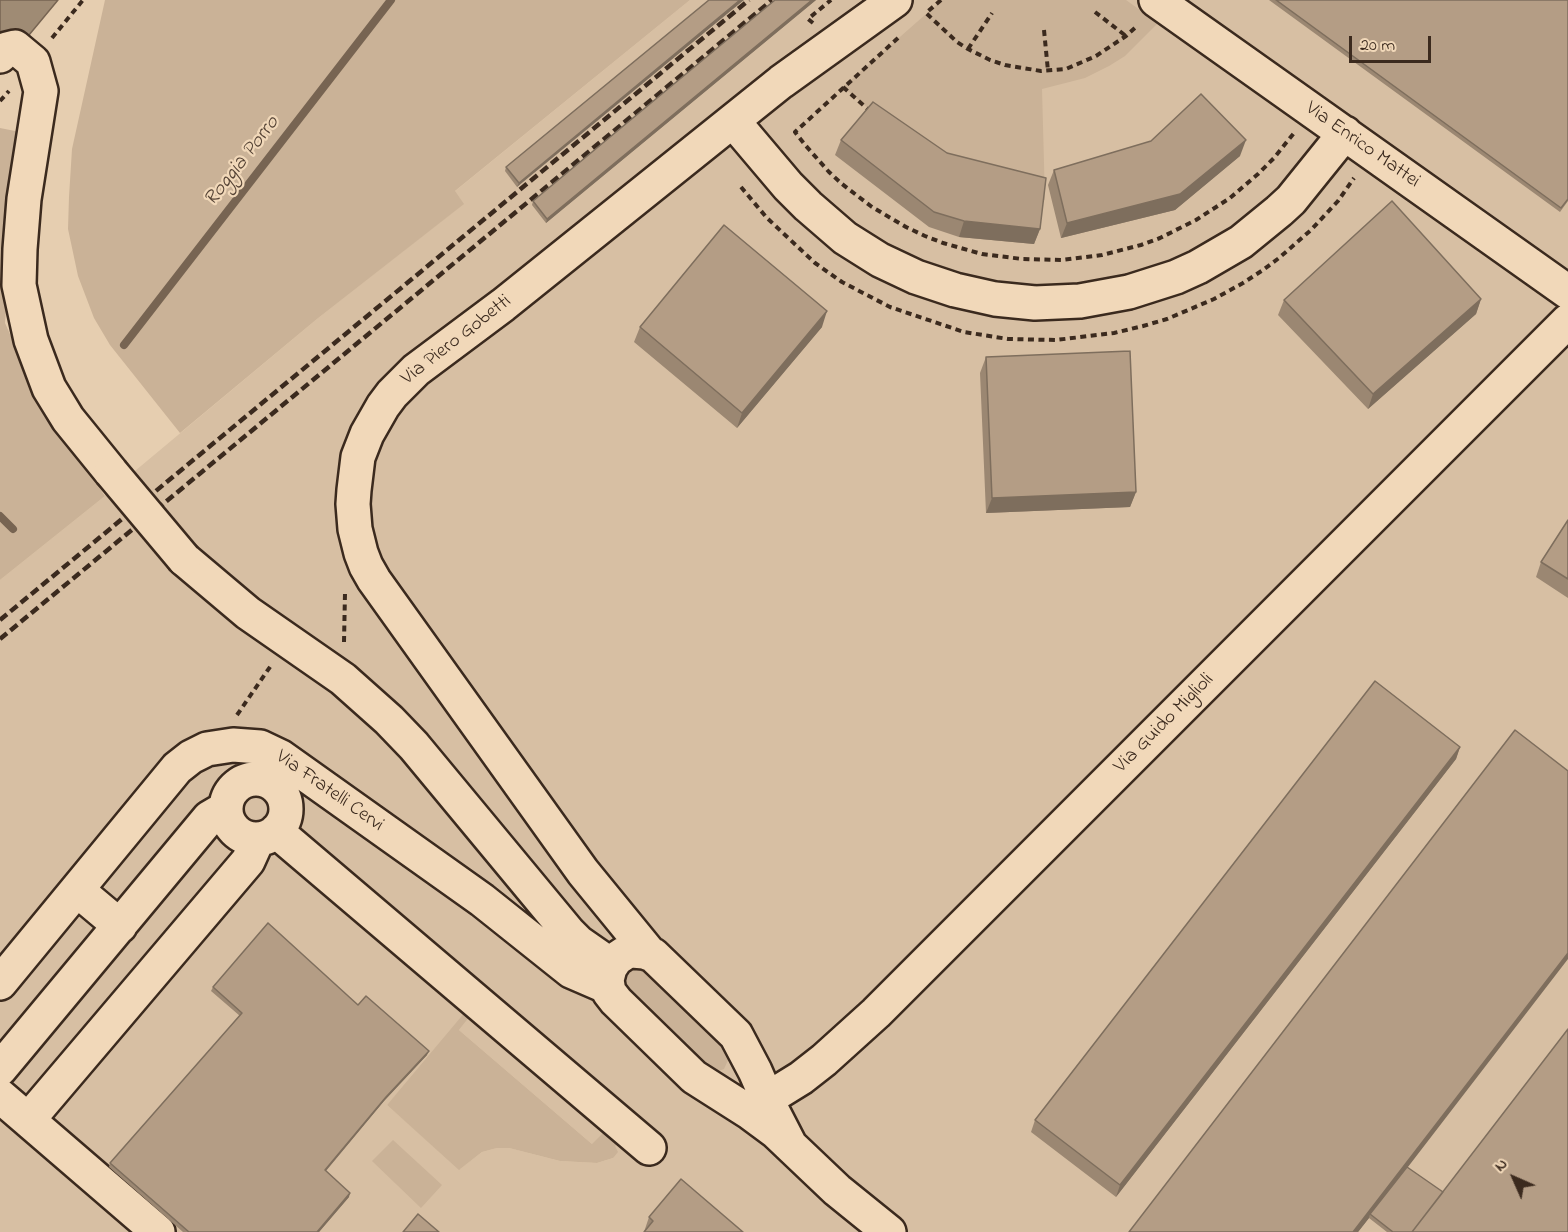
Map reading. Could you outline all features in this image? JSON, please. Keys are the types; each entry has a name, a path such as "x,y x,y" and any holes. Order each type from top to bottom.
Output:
{"street":[{"name":"Via Piero Gobetti","path":"622,966 583,872 396,612 366,566 355,529 353,504 356,470 367,434 383,406 421,366 502,306 781,82 912,9"},
{"name":"Via Enrico Mattei","path":"1148,11 1310,109 1568,292"},
{"path":"0,56 7,49 15,47 33,62 41,92 24,199 19,285 31,340 48,388 68,419 184,560 241,608 343,679 371,702 414,746 578,942 622,966 657,959 736,1035 763,1088 758,1106"},
{"path":"733,121 808,207 845,238 880,260 916,277 955,291 995,299 1035,303 1080,301 1129,292 1176,277 1213,259 1241,242 1286,204 1345,134"},
{"name":"Via Guido Miglioli","path":"758,1106 824,1060 876,1013 1568,321"},
{"name":"Via Fratelli Cervi","path":"0,983 177,768 197,753 214,747 233,745 251,745 281,757 482,900 571,971 622,966"},
{"path":"28,1120 248,861 267,835 282,823 286,814 283,795 277,787 260,779 250,779 240,783 228,798 227,818 232,827 249,838 267,835 650,1148"},
{"path":"0,1070 209,818 226,808"},
{"path":"77,890 120,926"},
{"path":"622,966 615,1000 694,1077 758,1106 789,1143 824,1178 889,1232"},
{"path":"702,1082 717,1084 731,1079 742,1064 742,1045"},
{"path":"0,1096 158,1232"}],"path":[{"path":"926,13 941,0"},
{"path":"912,9 926,13"},
{"path":"912,9 926,13 957,42 990,60 1041,72 1066,69 1096,56 1126,36 1148,11"},
{"path":"1095,12 1126,36"},
{"path":"968,49 992,13"},
{"path":"1044,30 1048,71"},
{"path":"901,35 795,132 842,184 872,207 906,228 944,243 982,254 1042,260 1082,258 1122,250 1160,238 1196,220 1230,198 1258,174 1287,142 1310,109"},
{"path":"843,87 878,117"},
{"path":"343,679 346,567 361,553"},
{"path":"214,747 289,640"}],"shaded area":[{"path":"0,0 58,0 29,35 5,40 0,46"},
{"path":"105,0 690,0 455,191 464,204 317,319 180,433 110,345 94,318 78,276 68,229 72,149"},
{"path":"690,0 1568,0 1568,1232 0,1232 0,580 105,496 317,319 463,204 454,192","holes":["471,1015 459,1030 592,1144 618,1142 615,1145 613,1158 597,1163 560,1161 509,1148 497,1148 482,1152 460,1169 387,1105"]},
{"path":"942,0 1126,0 1158,23 1125,56 1109,66 1085,78 1042,89 1045,200 947,175 843,87"},
{"path":"0,128 20,132 5,323 42,406 105,496 0,580"},
{"path":"641,966 726,1046 729,1058 724,1069 713,1073 621,992 626,968"},
{"path":"466,1011 471,1015 459,1030 592,1144 604,1132 619,1142 615,1146 618,1152 613,1158 597,1163 560,1161 509,1148 497,1148 482,1152 459,1170 387,1105"},
{"path":"393,1140 442,1185 421,1208 372,1161"}],"building":[{"path":"709,0 740,0 519,183 506,167"},
{"path":"775,0 812,0 547,219 533,201"},
{"path":"1276,0 1568,0 1568,199 1561,208"},
{"path":"1201,94 1246,140 1180,194 1067,223 1054,170 1151,141"},
{"path":"873,102 947,153 1046,178 1040,229 964,221 934,212 841,140"},
{"path":"1392,201 1481,299 1373,394 1284,300"},
{"path":"724,225 827,311 742,413 640,327"},
{"path":"1130,351 1136,492 992,498 986,357"},
{"path":"1568,520 1568,579 1541,562"},
{"path":"1375,681 1460,747 1120,1185 1035,1120"},
{"path":"1515,730 1568,771 1568,953 1353,1232 1129,1232"},
{"path":"268,923 358,1005 366,996 429,1051 386,1097 325,1170 350,1193 317,1232 189,1232 110,1163 242,1013 213,987"},
{"path":"1568,1029 1568,1232 1412,1232"},
{"path":"1407,1167 1443,1192 1412,1232 1393,1232 1370,1214"},
{"path":"681,1179 743,1232 644,1232 653,1221 649,1217"},
{"path":"418,1214 439,1232 403,1232"}],"waterway":[{"name":"Roggia Porro","path":"124,345 391,0"},
{"path":"0,516 13,529"}],"railway":[{"path":"0,620 749,0"},
{"path":"0,639 772,0"}]}
